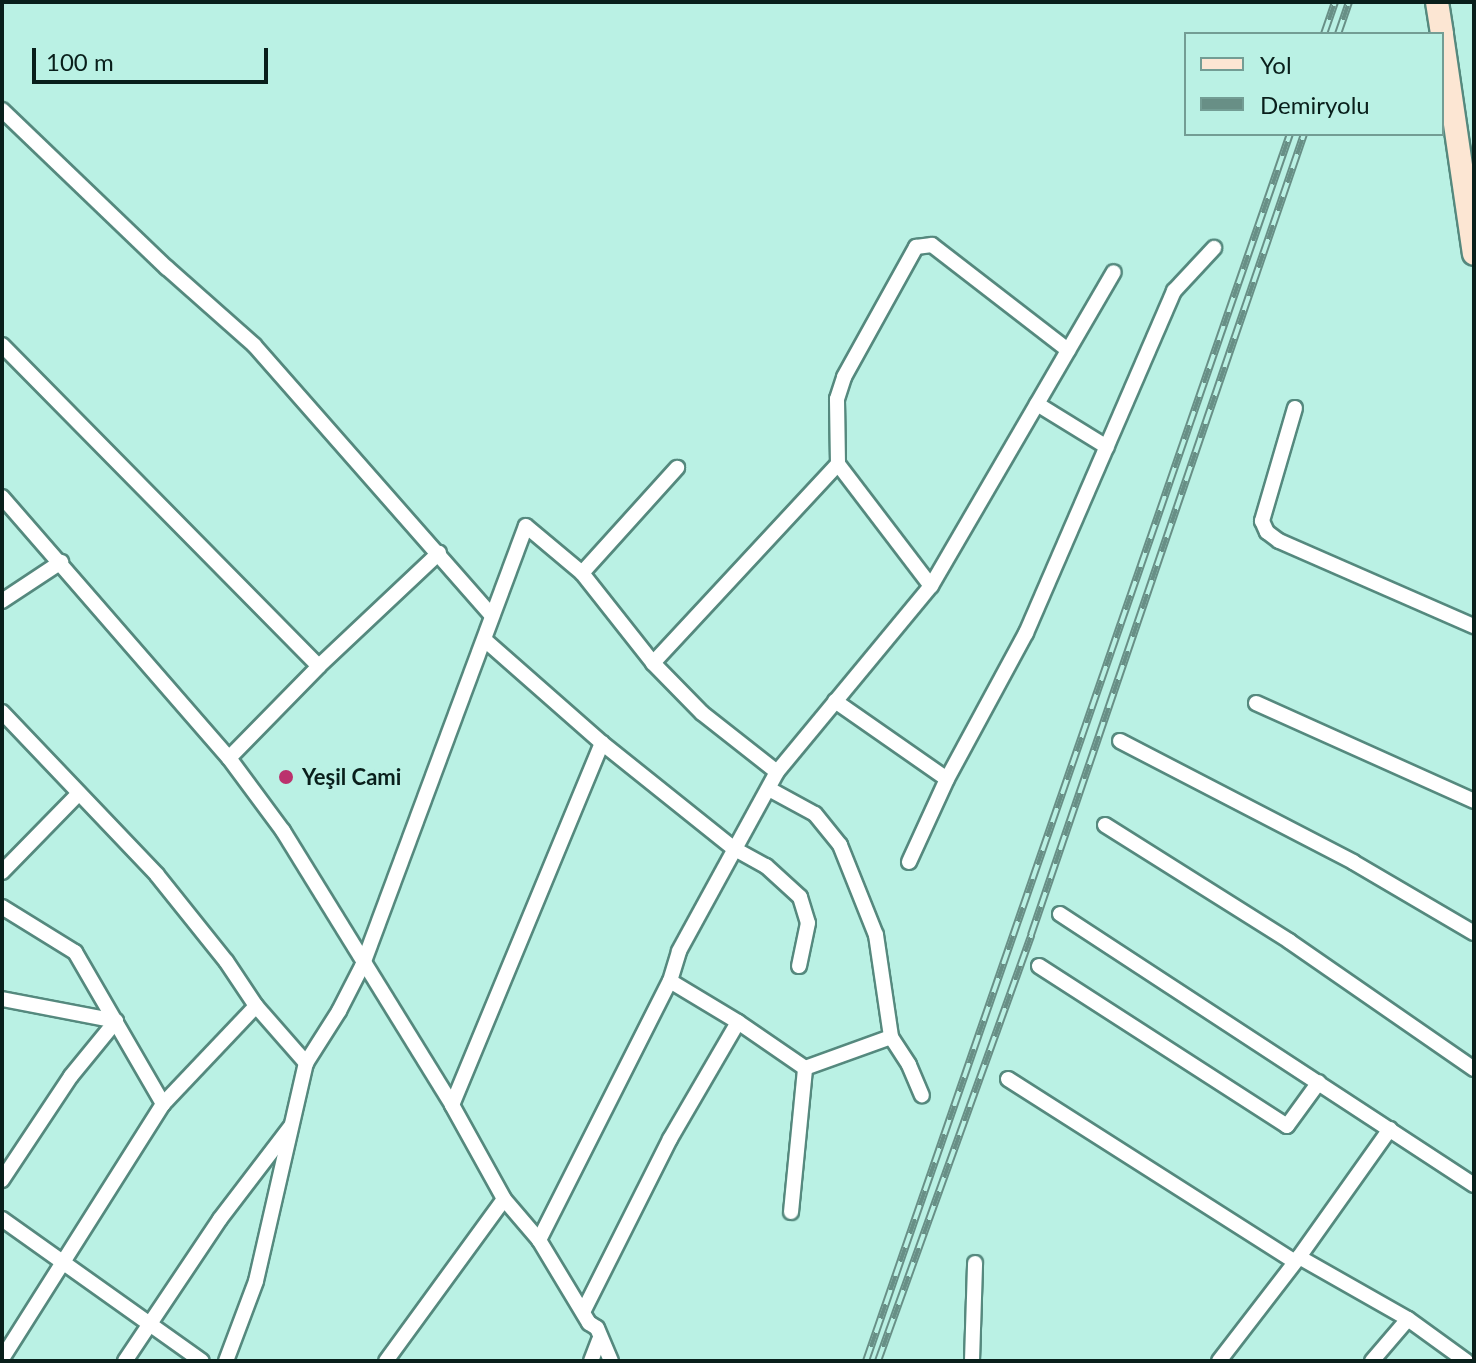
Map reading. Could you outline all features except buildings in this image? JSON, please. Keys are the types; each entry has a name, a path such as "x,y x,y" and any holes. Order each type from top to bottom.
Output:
{"street":[{"path":"1437,2 1442,32"},
{"path":"1444,49 1474,254"},
{"path":"5,117 254,345 491,615"},
{"path":"931,586 838,464 837,399 844,377 916,247 932,245 1068,350"},
{"path":"909,862 947,779 1026,633 1174,291 1214,248"},
{"path":"539,1240 670,981 679,951 777,772 931,586 1114,272"},
{"path":"2,345 319,666"},
{"path":"1037,404 1107,447"},
{"path":"1295,408 1262,521 1267,532 1279,541 1474,626"},
{"path":"653,663 838,464"},
{"path":"582,573 677,468"},
{"path":"2,497 229,758 283,831 452,1105 504,1199 539,1240 583,1312 597,1328 599,1340 611,1361"},
{"path":"226,1361 256,1281 306,1063 339,1011 363,964 486,641 491,615 526,526 582,573 653,663 702,713 777,772"},
{"path":"229,758 319,666 439,553"},
{"path":"2,601 61,562"},
{"path":"486,641 602,743 733,848 766,866 800,897 808,923 799,966"},
{"path":"835,701 947,779"},
{"path":"1256,703 1474,801"},
{"path":"2,712 157,875 226,961 256,1006 306,1063"},
{"path":"2,736 14,724"},
{"path":"1120,741 1353,862 1474,933"},
{"path":"452,1105 602,743"},
{"path":"769,789 815,814 840,845 876,935 891,1037 909,1065 922,1095"},
{"path":"2,872 79,793"},
{"path":"1105,825 1289,941 1474,1069"},
{"path":"2,907 75,952 163,1104"},
{"path":"1060,914 1474,1185"},
{"path":"1039,966 1287,1126 1319,1082"},
{"path":"670,981 805,1068"},
{"path":"2,999 116,1021"},
{"path":"2,1359 163,1104 256,1006"},
{"path":"2,1180 71,1076 116,1021"},
{"path":"583,1312 670,1139 738,1022"},
{"path":"805,1068 891,1037"},
{"path":"791,1212 805,1068"},
{"path":"1008,1079 1296,1259 1408,1319 1466,1361"},
{"path":"125,1361 255,1170 293,1123"},
{"path":"1219,1361 1390,1129"},
{"path":"386,1361 504,1199"},
{"path":"2,1219 202,1361"},
{"path":"972,1361 971,1299 975,1263"},
{"path":"1372,1361 1408,1319"},
{"path":"591,1361 599,1340"}],"railway":[{"path":"1325,32 1335,2"},
{"path":"1339,32 1349,2"},
{"path":"866,1361 1289,136"},
{"path":"878,1361 1031,935 1303,136"}],"place":[{"name":"Yeşil Cami","path":"286,777"}]}
